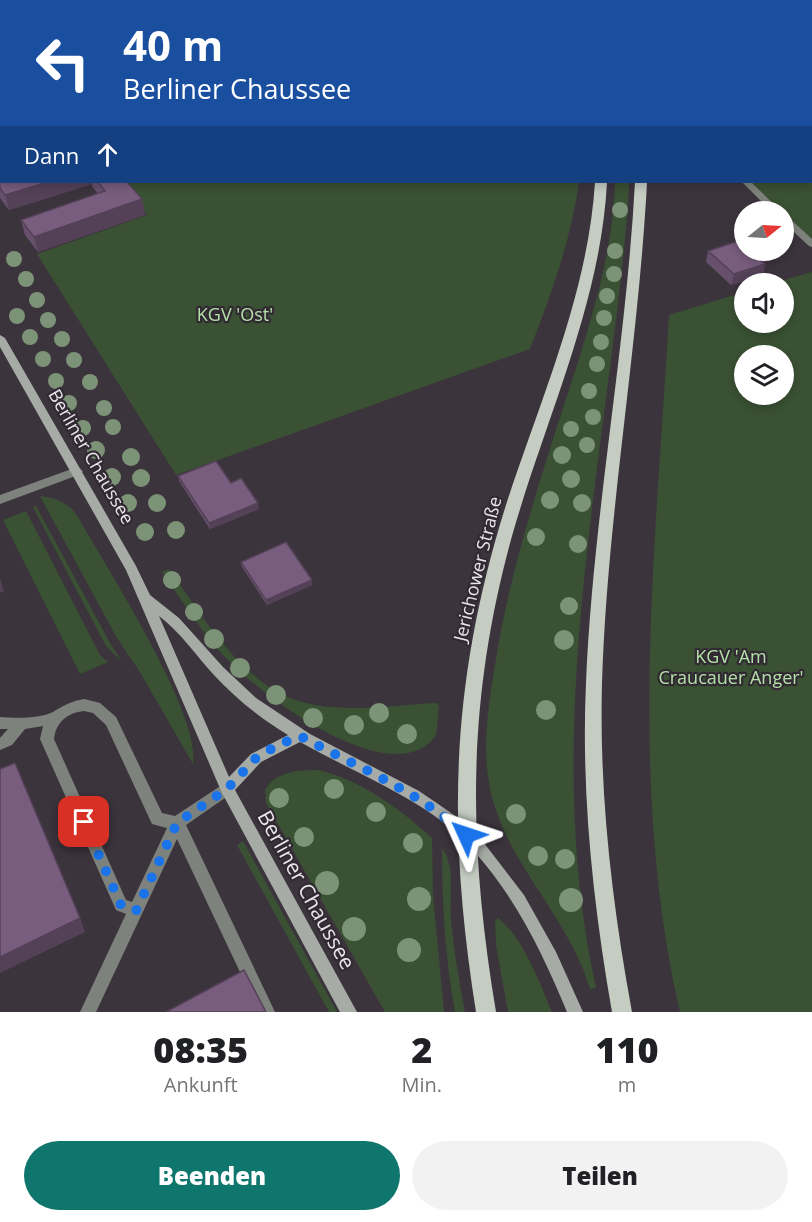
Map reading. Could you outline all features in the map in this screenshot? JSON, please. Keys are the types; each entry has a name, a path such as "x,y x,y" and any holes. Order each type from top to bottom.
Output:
{"main road":[{"name":"Jerichower Straße","path":"486,1012 472,919 466,835 466,762 474,677 484,619 514,506 593,249 601,183"},
{"path":"622,1012 597,842 594,694 601,589 641,183"},
{"name":"Berliner Chaussee","path":"0,338 114,536 144,598 227,789 349,1012"},
{"name":"Berliner Chaussee","path":"144,598 177,624 228,683 262,711 300,736 406,791 439,811 466,835 512,892 537,931 575,1012"},
{"path":"227,789 256,758 300,736"}],"street":[{"path":"747,183 766,201"},
{"path":"794,227 812,244"},
{"path":"0,500 77,471"},
{"path":"0,723 21,724 53,717 78,706 90,706 100,711 111,722 158,819 177,823"},
{"path":"53,717 46,730 47,739 121,905 136,911"},
{"path":"0,744 7,741 21,724"},
{"path":"88,1012 177,823 227,789"},
{"path":"177,823 267,1012"}],"green space":[{"name":"KGV 'Ost'","path":"123,183 579,183 566,246 530,349 176,475 37,254 147,215"},
{"path":"615,183 629,183 618,303 582,597 575,695 574,793 580,891 596,988 590,989 567,936 521,862 496,811 487,769 486,739 493,679 508,598 534,500 598,294 610,238"},
{"path":"752,183 812,183 812,240 794,223 794,201 771,201"},
{"name":"KGV 'Am Craucauer Anger'","path":"812,272 812,1012 680,1012 664,926 654,839 650,752 653,577 669,315 734,295 734,333 794,333 794,277"},
{"path":"40,496 52,498 71,508 129,604 168,677 182,711 192,741 193,764 140,672 117,638"},
{"path":"36,506 122,662 106,646 33,507"},
{"path":"26,511 100,655 108,662 80,674 3,520"},
{"path":"169,569 225,646 259,680 278,692 299,701 332,707 368,708 437,703 439,707 436,735 417,751 391,754 362,748 300,717 271,697 221,653 162,572"},
{"path":"319,770 365,788 406,816 432,838 433,895 444,1012 385,1012 266,803 265,790 275,779 296,771"},
{"path":"243,841 337,1012 329,1012 237,845"},
{"path":"442,848 449,864 451,920 465,1012 455,1012 449,971"},
{"path":"498,918 523,948 552,1012 508,1012 496,945 495,921"}],"building":[{"path":"0,183 45,183 5,195 0,188"},
{"path":"99,183 128,183 142,199 34,237 21,220 105,191"},
{"path":"734,242 734,261 762,261 765,264 734,274 708,251"},
{"path":"216,461 231,483 241,478 258,503 209,523 178,476"},
{"path":"286,542 312,580 266,600 241,562"},
{"path":"15,763 80,918 0,957 0,769"},
{"path":"244,970 266,1012 166,1012"}],"route":[{"path":"84,822 121,905 136,911 177,823 227,789 256,758 300,736 406,791 439,811 466,835"}]}
